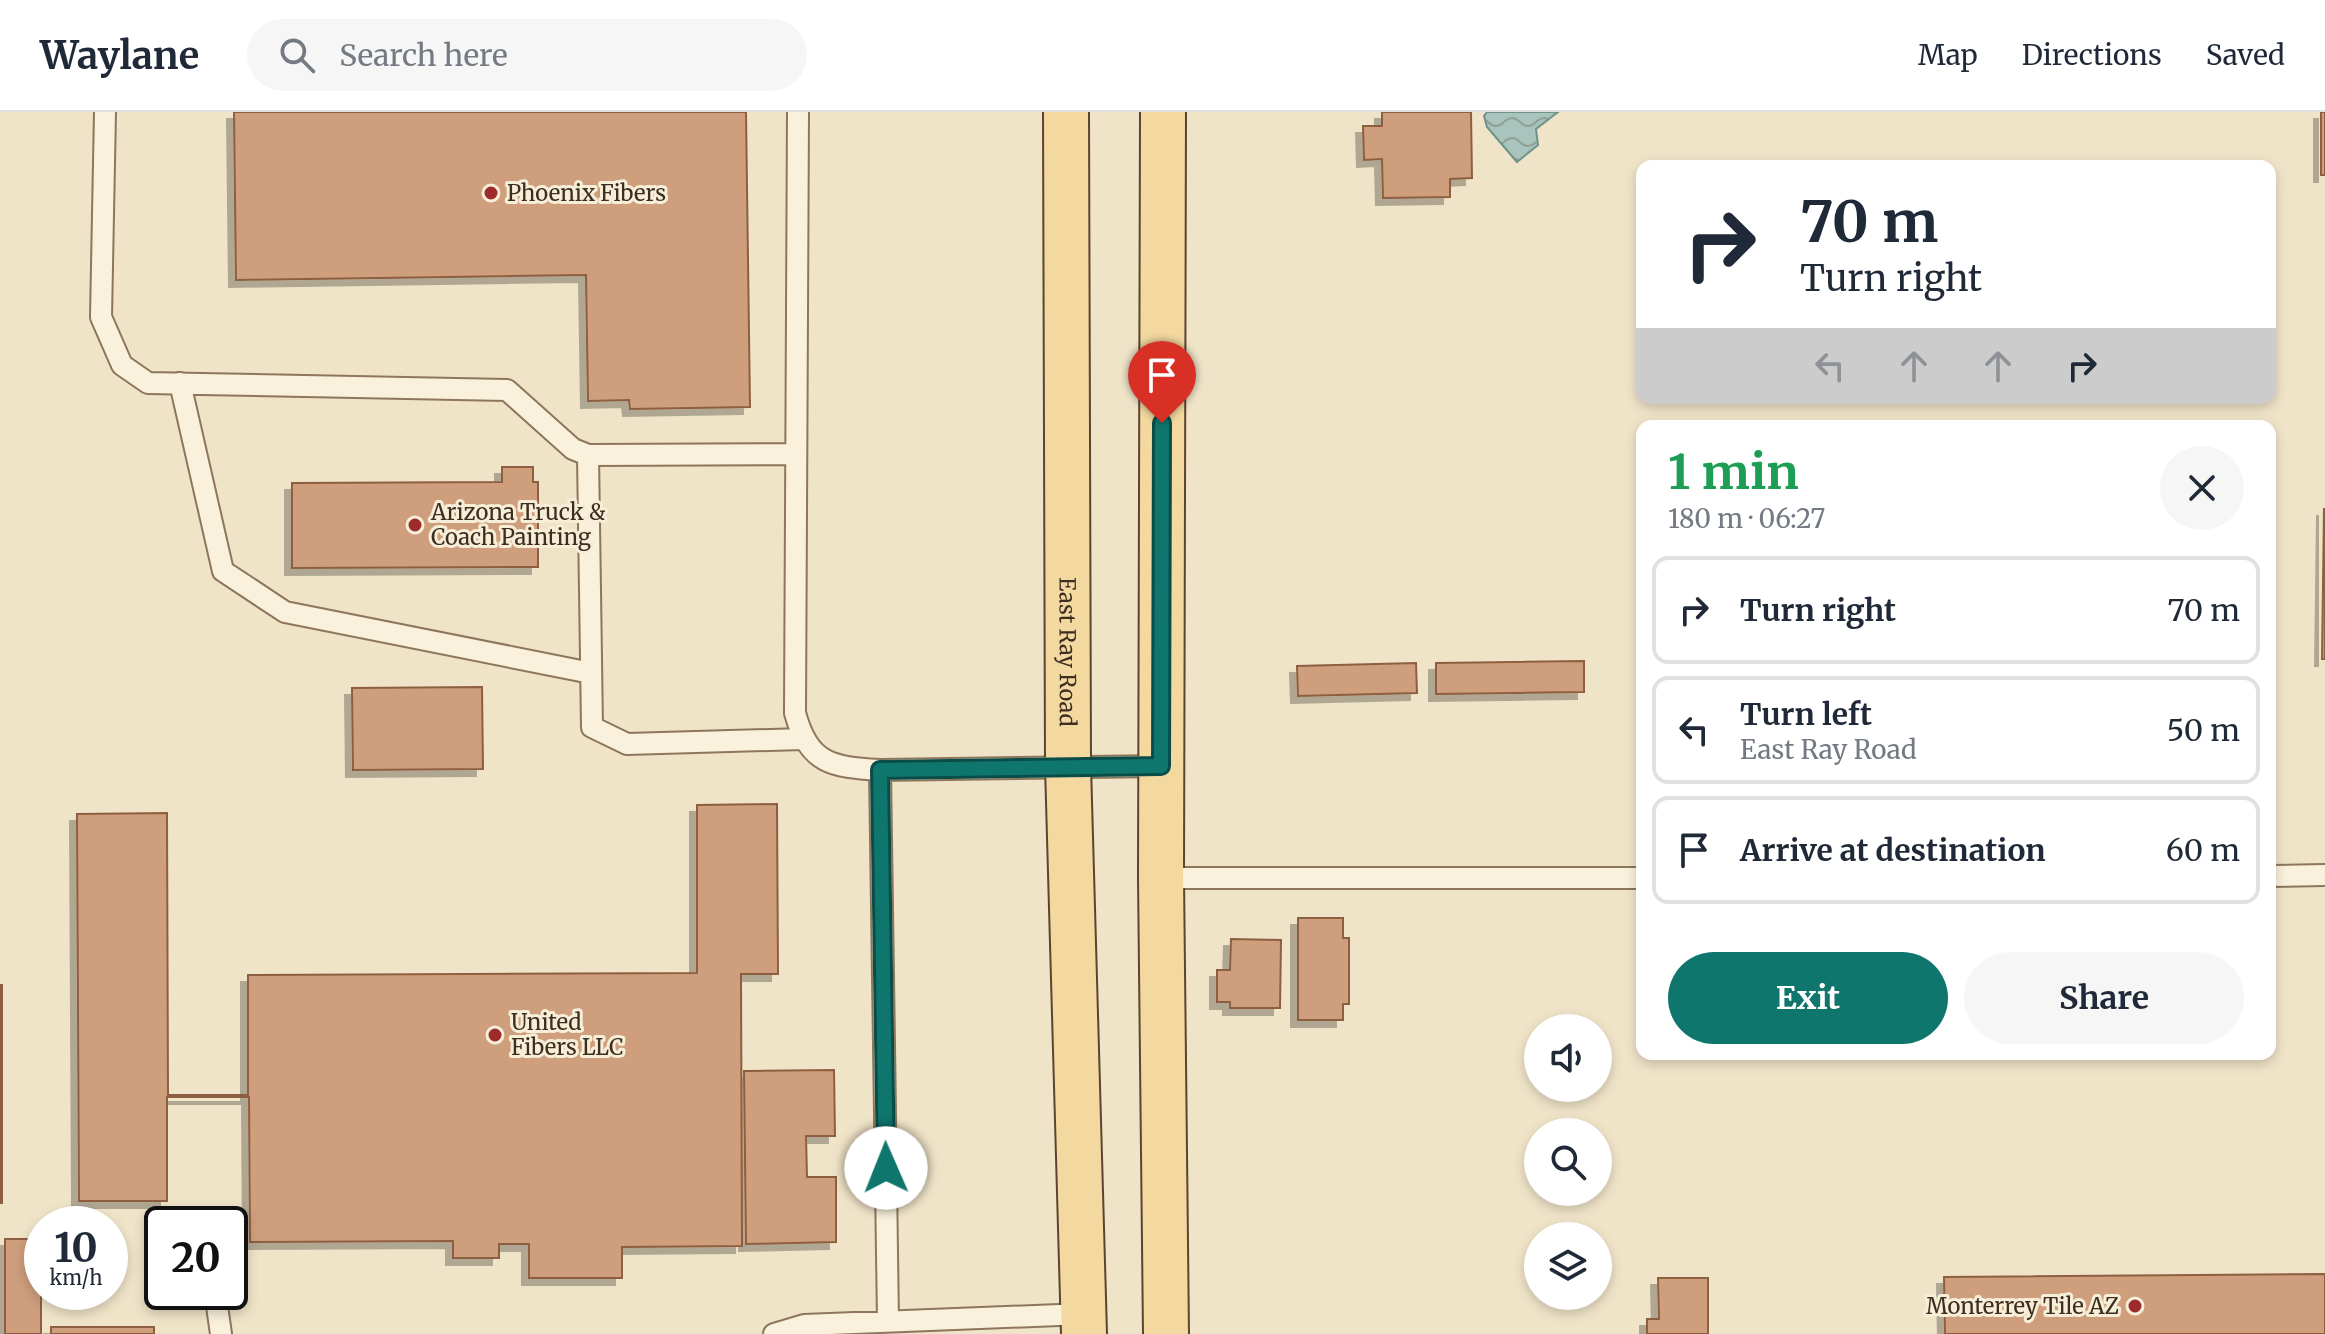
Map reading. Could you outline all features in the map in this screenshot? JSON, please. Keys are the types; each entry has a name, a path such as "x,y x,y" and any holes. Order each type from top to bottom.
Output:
{"main road":[{"name":"East Ray Road","path":"1066,112 1068,766 1084,1324"},
{"path":"1163,112 1161,878 1166,1334"}],"lane":[{"path":"105,112 101,317 122,365 148,383 507,390 573,449 588,455 796,454"},
{"path":"798,112 795,713 802,739 818,757 839,768 1161,766"},
{"path":"180,383 223,571 285,612 591,673"},
{"path":"588,455 592,727 627,744 802,739"},
{"path":"880,770 888,1321"},
{"path":"2276,876 2325,875"},
{"path":"1161,878 1636,878"},
{"path":"218,1310 221,1334"},
{"path":"774,1334 804,1325 888,1321 1084,1324"}],"water":[{"path":"1487,112 1558,112 1536,129 1538,145 1517,162 1487,127 1484,116"}],"building":[{"name":"Phoenix Fibers","path":"234,112 746,112 750,407 630,409 629,400 588,401 586,275 236,280"},
{"path":"1382,112 1471,112 1472,178 1450,179 1450,197 1383,198 1382,159 1364,160 1363,126 1382,126"},
{"path":"2321,112 2325,112 2325,175 2321,175"},
{"name":"Arizona Truck & Coach Painting","path":"502,467 533,467 533,482 538,482 538,567 292,568 292,483 502,482"},
{"path":"2324,509 2325,659 2322,659"},
{"path":"1584,661 1584,692 1436,694 1436,663"},
{"path":"1416,663 1417,693 1298,696 1297,666"},
{"path":"482,687 483,769 353,770 352,688"},
{"name":"United Fibers LLC","path":"777,804 778,974 741,974 742,1246 622,1247 622,1278 529,1278 529,1244 499,1244 499,1258 453,1258 453,1241 250,1242 249,1097 167,1097 167,1201 79,1201 77,814 167,813 168,1095 248,1095 248,975 697,973 697,805"},
{"path":"1298,918 1343,918 1343,938 1349,938 1349,1004 1343,1004 1343,1020 1298,1020"},
{"path":"1231,939 1281,940 1280,1008 1230,1008 1230,1002 1217,1002 1217,970 1230,970"},
{"path":"2,985 2,1203 0,1203"},
{"path":"834,1070 835,1136 806,1136 807,1177 836,1177 836,1242 746,1244 744,1071"},
{"path":"5,1239 24,1239 24,1310 41,1310 41,1334 5,1334"},
{"name":"Monterrey Tile AZ","path":"2325,1274 2325,1334 1945,1334 1944,1277"},
{"path":"1658,1278 1708,1278 1708,1334 1647,1334 1647,1319 1659,1319"},
{"path":"51,1327 154,1327 154,1334 51,1334"}],"place":[{"name":"Phoenix Fibers","path":"491,193"},
{"name":"Arizona Truck & Coach Painting","path":"415,525"},
{"name":"United Fibers LLC","path":"495,1035"},
{"name":"Monterrey Tile AZ","path":"2135,1306"}],"route":[{"path":"886,1168 880,770 1161,766 1162,423"}]}
